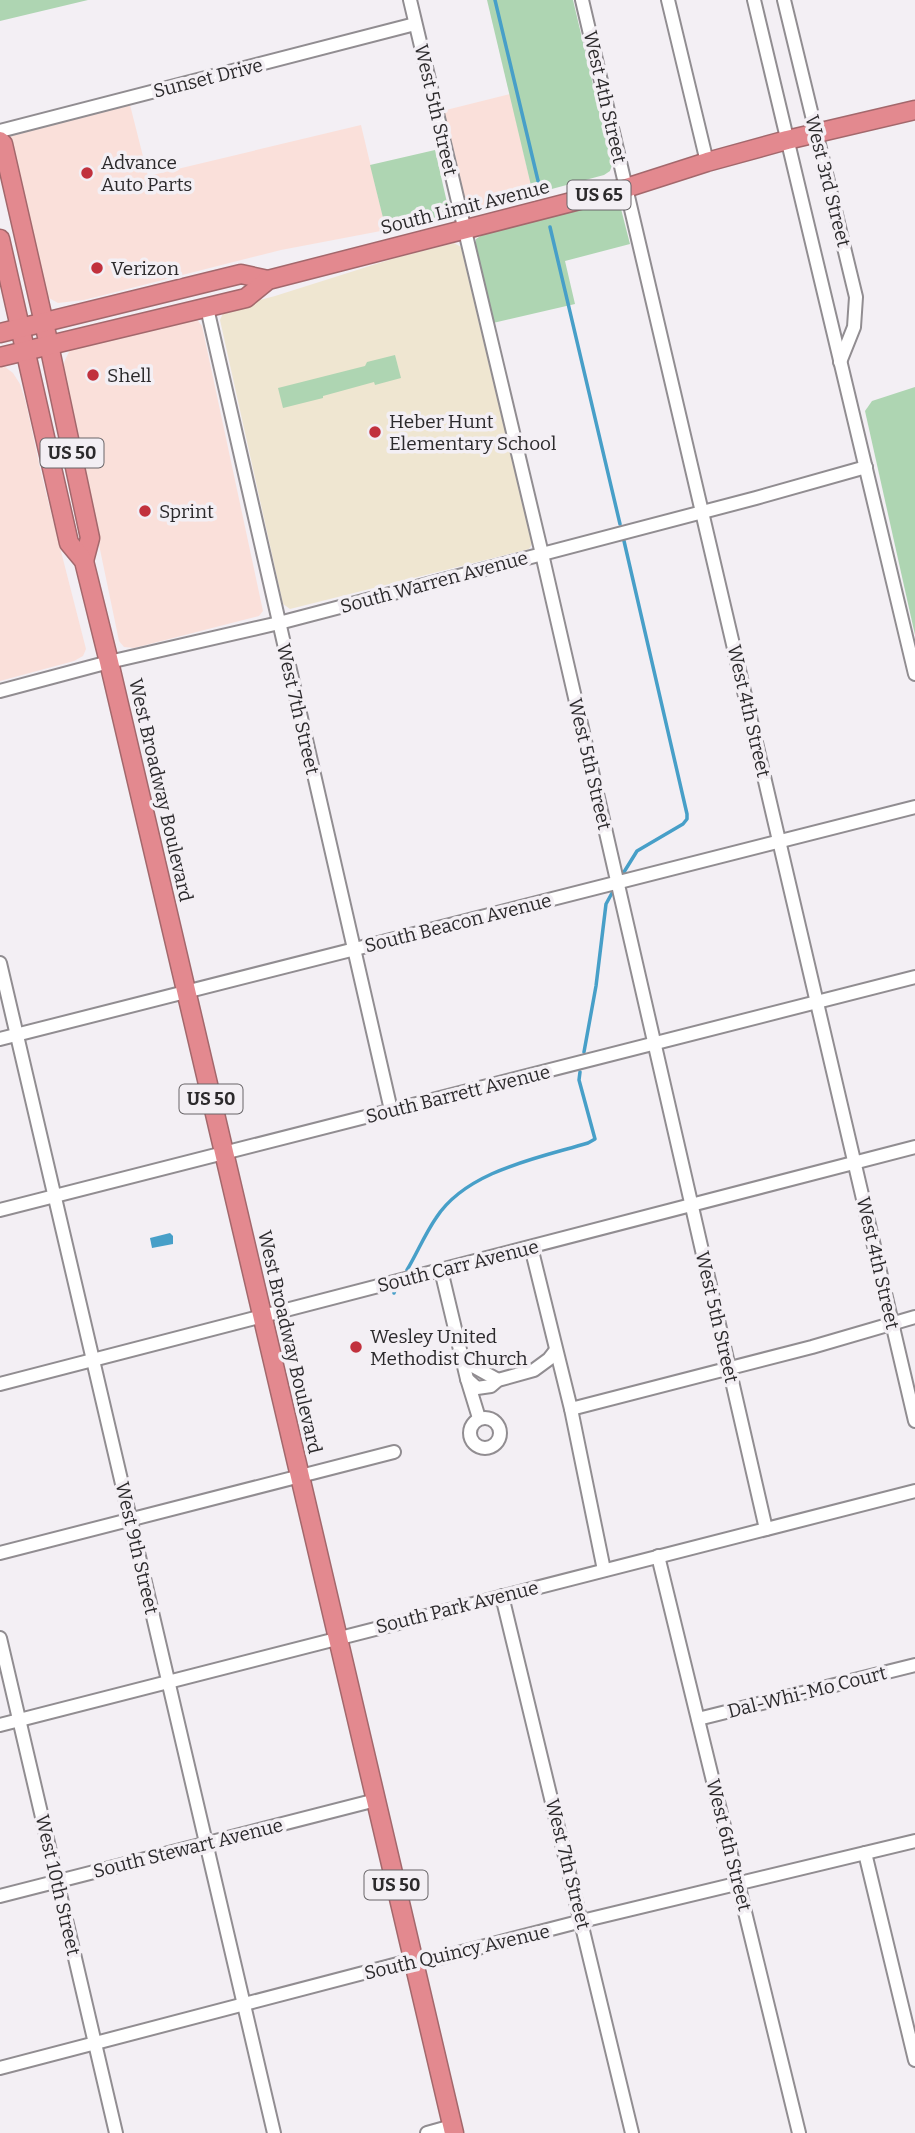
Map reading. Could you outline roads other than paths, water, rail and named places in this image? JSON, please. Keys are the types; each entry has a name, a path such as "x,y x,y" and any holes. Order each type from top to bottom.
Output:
{"highway":[{"name":"South Limit Avenue","path":"0,357 246,298 268,280 626,188 706,162 816,132 915,110"},
{"name":"West Broadway Boulevard","path":"0,141 3,144 44,322 90,538 84,561"},
{"name":"West Broadway Boulevard","path":"0,239 69,543 84,561 109,662 453,2130"},
{"path":"0,284 6,263"},
{"name":"South Limit Avenue","path":"0,333 241,274 268,280"}],"street":[{"name":"West 5th Street","path":"410,0 542,554 766,1529"},
{"name":"West 4th Street","path":"582,0 915,1421"},
{"path":"668,0 706,162"},
{"name":"West 3rd Street","path":"754,0 915,674"},
{"name":"West 3rd Street","path":"784,0 856,297 854,327 840,362"},
{"name":"Sunset Drive","path":"0,131 415,24"},
{"name":"West 7th Street","path":"207,308 391,1110"},
{"name":"South Warren Avenue","path":"0,691 109,662 279,623 866,467"},
{"name":"South Beacon Avenue","path":"0,1039 915,807"},
{"name":"West 9th Street","path":"0,963 274,2133"},
{"name":"South Barrett Avenue","path":"0,1210 915,977"},
{"name":"South Carr Avenue","path":"0,1384 915,1147"},
{"path":"531,1247 571,1409 604,1570"},
{"path":"441,1270 479,1418"},
{"path":"571,1409 812,1347 915,1317"},
{"path":"467,1379 477,1388 491,1386 498,1380 534,1370 550,1359 556,1350"},
{"path":"462,1360 498,1380"},
{"path":"534,1370 563,1379"},
{"path":"0,1553 394,1452"},
{"name":"South Park Avenue","path":"0,1725 915,1491"},
{"name":"West 6th Street","path":"658,1556 799,2133"},
{"name":"West 7th Street","path":"502,1596 632,2133"},
{"name":"West 10th Street","path":"0,1638 116,2133"},
{"name":"Dal-Whi-Mo Court","path":"698,1719 915,1665"},
{"name":"South Stewart Avenue","path":"0,1896 376,1800"},
{"name":"South Quincy Avenue","path":"0,2068 413,1960 435,1959 915,1841"},
{"path":"865,1853 915,2060"},
{"path":"427,2133 453,2130"}],"water":[{"path":"170,1233 173,1236 173,1244 152,1248 150,1238"}],"waterway":[{"path":"495,0 540,189"},
{"path":"550,227 620,524"},
{"path":"624,541 687,819 637,851 624,872"},
{"path":"584,1052 596,986 606,904 612,893"},
{"path":"407,1270 436,1218 449,1202 465,1189 504,1168 595,1139 579,1080 580,1072"}],"place":[{"name":"Advance Auto Parts","path":"87,173"},
{"name":"Verizon","path":"97,268"},
{"name":"Shell","path":"93,375"},
{"name":"Heber Hunt Elementary School","path":"375,432"},
{"name":"Sprint","path":"145,511"},
{"name":"Wesley United Methodist Church","path":"356,1347"}]}
